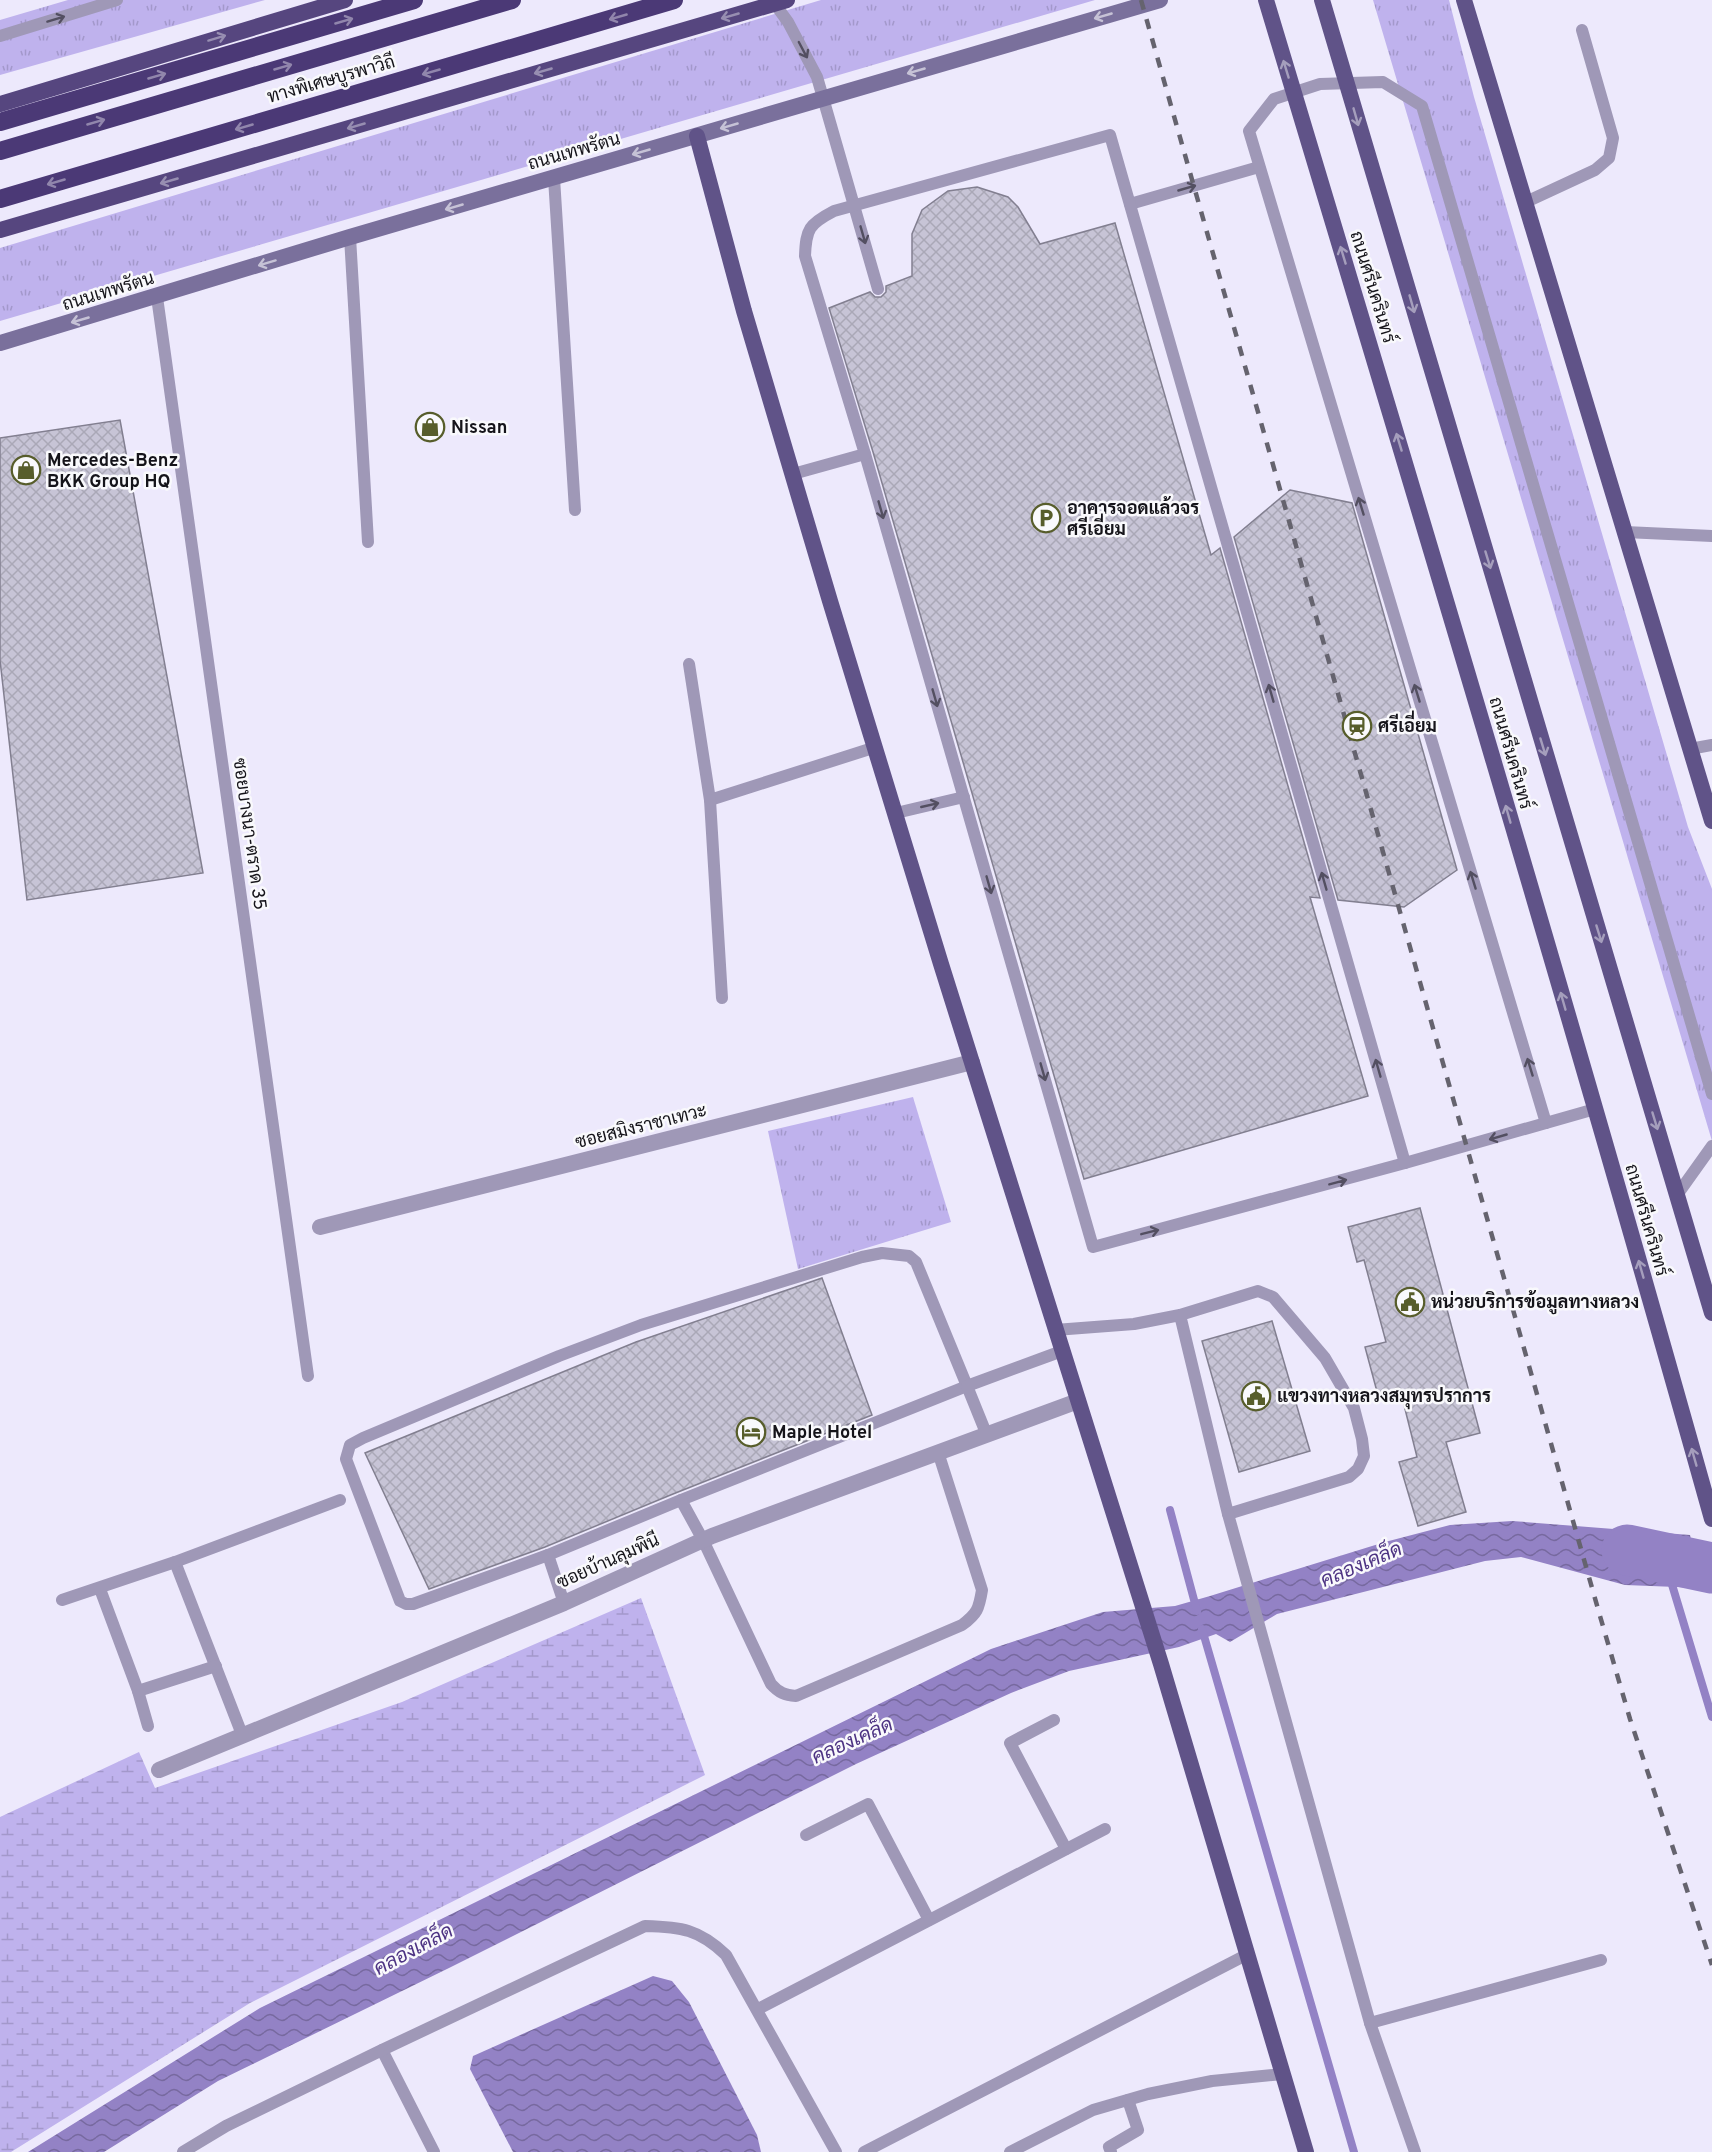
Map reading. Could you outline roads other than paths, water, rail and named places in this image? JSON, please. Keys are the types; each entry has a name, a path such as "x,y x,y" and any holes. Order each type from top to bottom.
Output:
{"highway":[{"path":"0,104 345,0"},
{"path":"0,122 414,0"},
{"name":"ทางพิเศษบูรพาวิถี","path":"0,151 512,0"},
{"name":"ทางพิเศษบูรพาวิถี","path":"0,199 674,0"},
{"path":"0,230 787,0"}],"main road":[{"name":"ถนนเทพรัตน","path":"0,343 351,237 1160,0"},
{"name":"ถนนศรีนครินทร์","path":"1266,0 1422,518 1711,1516"},
{"name":"ถนนศรีนครินทร์","path":"1322,0 1712,1313"},
{"path":"1464,0 1712,821"},
{"path":"697,136 744,311 793,474 972,1062 1161,1664 1306,2152"}],"street":[{"name":"ซอยสมิงราชาเทวะ","path":"321,1227 972,1062"},
{"name":"ซอยบ้านลุมพินี","path":"159,1770 564,1603 703,1540 986,1433 1078,1401"}],"lane":[{"path":"0,36 117,0"},
{"path":"772,0 788,22 817,77 878,289"},
{"path":"1526,202 1595,170 1609,158 1613,138 1582,30"},
{"path":"1546,1123 1248,131 1274,99 1320,84 1383,82 1422,106 1712,1094"},
{"path":"1405,1163 1110,135 834,211 816,220 806,236 805,256 865,454 1094,1247 1405,1163 1595,1109"},
{"path":"1130,204 1259,166"},
{"path":"554,178 575,510"},
{"path":"351,237 368,542"},
{"name":"ซอยบางนา-ตราด 35","path":"157,297 308,1376"},
{"path":"793,474 865,454"},
{"path":"1625,531 1712,536"},
{"path":"689,664 710,800 722,998"},
{"path":"1690,749 1712,745"},
{"path":"710,800 876,747"},
{"path":"896,813 964,797"},
{"path":"1677,1195 1712,1146"},
{"path":"986,1433 967,1386 916,1262 909,1256 882,1253 862,1257 641,1325 363,1438 350,1445 346,1459 400,1601 413,1604 548,1555 967,1386 1062,1351"},
{"path":"1055,1330 1134,1324 1180,1315 1258,1291 1273,1297 1325,1358 1354,1408 1364,1456 1358,1469 1348,1477 1228,1514"},
{"path":"1180,1315 1228,1514 1370,2023 1415,2152"},
{"path":"681,1500 703,1540 771,1684 777,1691 796,1696 962,1625 975,1615 982,1590 938,1452"},
{"path":"62,1600 100,1589 340,1500"},
{"path":"548,1555 564,1603"},
{"path":"175,1562 243,1737"},
{"path":"100,1589 138,1690 148,1726"},
{"path":"138,1690 216,1666"},
{"path":"1054,1720 1010,1743 1066,1849"},
{"path":"806,1835 868,1804 929,1920"},
{"path":"758,2009 1105,1829"},
{"path":"183,2152 226,2126 645,1926 672,1927 693,1932 711,1940 726,1955 836,2152"},
{"path":"864,2152 1248,1954"},
{"path":"1370,2023 1601,1960"},
{"path":"382,2050 434,2152"},
{"path":"1010,2152 1030,2148 1093,2110 1148,2094 1212,2080 1283,2074"},
{"path":"1107,2150 1138,2130 1128,2100"}],"water":[{"path":"1512,1521 1690,1535 1702,1588 1625,1585 1521,1557 1485,1561 1277,1614 1230,1642 1216,1634 1179,1647 1069,1671 1011,1693 856,1764 218,2081 104,2152 28,2152 260,2008 991,1649 1103,1612 1175,1606 1385,1542 1450,1525"},
{"path":"653,1976 672,1981 689,2002 757,2135 761,2152 513,2152 470,2069 473,2056"}],"waterway":[{"path":"1170,1510 1197,1611"},
{"name":"คลองเคล็ด","path":"1627,1550 1712,1568"},
{"path":"1670,1578 1712,1717"},
{"path":"1202,1629 1354,2152"}],"railway":[{"path":"1141,0 1600,1616 1630,1719 1712,1965"}],"place":[{"name":"Nissan","path":"430,427"},
{"name":"Mercedes-Benz BKK Group HQ","path":"26,470"},
{"name":"อาคารจอดแล้วจร ศรีเอี่ยม","path":"1046,518"},
{"name":"ศรีเอี่ยม","path":"1357,726"},
{"name":"หน่วยบริการข้อมูลทางหลวง","path":"1410,1302"},
{"name":"แขวงทางหลวงสมุทรปราการ","path":"1256,1396"},
{"name":"Maple Hotel","path":"751,1432"}]}
